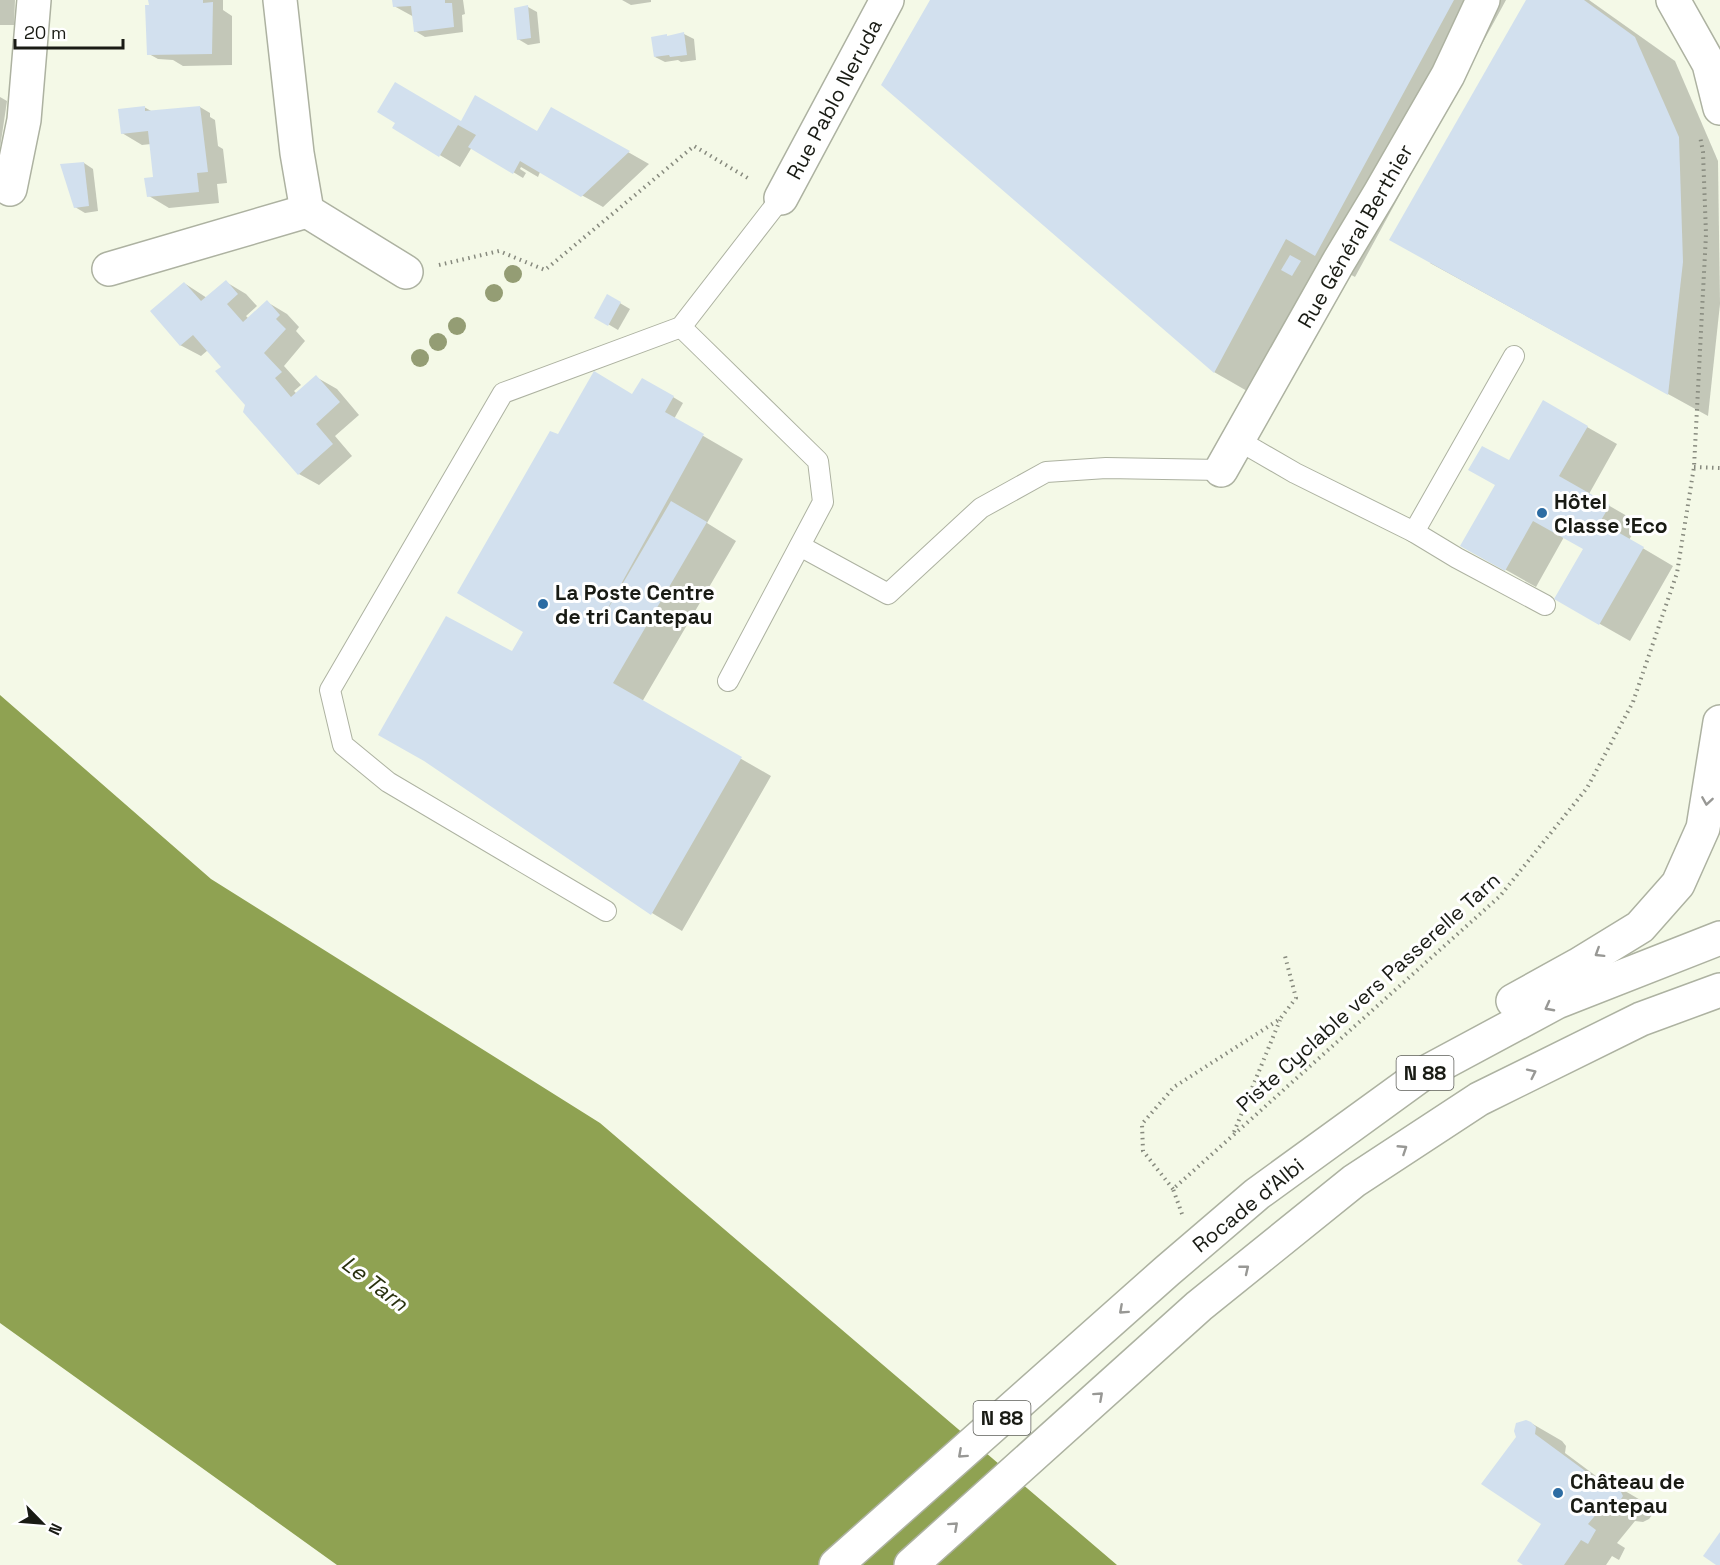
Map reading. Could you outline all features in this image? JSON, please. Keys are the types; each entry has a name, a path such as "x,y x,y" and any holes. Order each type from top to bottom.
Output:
{"main road":[{"path":"10,189 24,120 34,0"},
{"path":"280,0 297,153 307,211"},
{"name":"Rue Pablo Neruda","path":"781,198 887,0"},
{"name":"Rue Général Berthier","path":"1221,470 1339,261 1448,75 1483,0"},
{"path":"1675,0 1709,36 1720,64"},
{"path":"1675,0 1709,64 1709,119"},
{"path":"109,269 307,211 406,272"},
{"path":"1257,1194 1352,1105 1432,1044 1578,965 1640,927 1678,885 1702,828 1720,722"},
{"name":"Rocade d'Albi","path":"836,1565 1257,1194 1421,1076 1557,1002 1720,938"},
{"name":"N 88","path":"911,1565 1199,1306 1354,1181 1479,1099 1641,1019 1720,990"},
{"path":"1641,1019 1720,1001"}],"lane":[{"path":"606,911 388,782 343,745 330,690 503,393 681,327 781,198"},
{"path":"681,327 818,461 823,502 728,681"},
{"path":"1414,532 1514,356"},
{"path":"1238,440 1295,473 1414,532 1545,605"},
{"path":"800,546 888,594 981,508 1046,472 1106,468 1221,470"}],"path":[{"name":"Piste Cyclable vers Passerelle Tarn","path":"1173,1188 1500,896 1587,789 1633,702 1677,573 1694,467 1706,234 1703,152 1709,119"},
{"path":"406,272 499,251 544,270 694,146 781,198"},
{"path":"1694,467 1720,468"},
{"path":"1232,1135 1280,1019 1296,998 1285,956"},
{"path":"1183,1218 1173,1188 1143,1151 1142,1124 1174,1088 1280,1019"}],"water":[{"name":"Le Tarn","path":"0,695 211,879 600,1123 1117,1565 337,1565 0,1323"}],"building":[{"path":"148,0 213,2 212,54 147,55 145,5 149,5"},
{"path":"392,0 445,0 445,3 452,3 454,27 414,32 411,6 393,7"},
{"path":"930,0 1454,0 1315,256 1286,239 1214,373 881,85"},
{"path":"1526,0 1584,0 1635,37 1679,137 1683,262 1668,395 1389,240"},
{"path":"528,5 531,38 517,40 514,8"},
{"path":"684,32 687,55 654,57 651,37"},
{"path":"395,82 461,121 475,95 537,131 551,107 630,151 581,197 520,161 513,174 468,147 476,135 458,125 439,157 392,128 395,123 377,112"},
{"path":"145,106 145,111 200,106 208,172 197,173 199,192 147,197 144,178 153,177 148,131 121,134 118,109"},
{"path":"84,162 89,206 74,208 60,164"},
{"path":"1290,255 1301,261 1292,276 1281,270"},
{"path":"226,280 238,294 227,304 243,322 267,300 280,315 276,319 286,329 264,353 282,372 275,378 291,397 316,375 340,402 316,424 333,444 298,475 243,412 245,405 215,371 221,367 193,335 180,346 150,311 184,282 201,301"},
{"path":"607,294 621,302 608,326 594,318"},
{"name":"La Poste Centre de tri Cantepau","path":"594,371 632,394 642,378 674,396 665,412 704,434 599,624 671,501 707,522 613,683 742,757 651,915 424,761 378,735 446,616 512,651 523,632 457,593 550,431 558,434"},
{"name":"Hôtel Classe 'Eco","path":"1543,400 1588,426 1559,476 1610,505 1600,522 1644,547 1599,625 1554,599 1583,549 1533,521 1505,571 1460,546 1495,485 1468,470 1482,446 1509,460"},
{"name":"Château de Cantepau","path":"1526,1420 1536,1427 1535,1434 1603,1484 1613,1483 1618,1486 1623,1496 1619,1502 1604,1505 1588,1524 1596,1530 1588,1544 1581,1540 1564,1565 1523,1565 1517,1561 1541,1524 1481,1484 1516,1437 1514,1431 1516,1423"},
{"path":"1720,1532 1720,1565 1716,1565 1703,1556"}],"place":[{"name":"Hôtel Classe 'Eco","path":"1542,513"},
{"name":"La Poste Centre de tri Cantepau","path":"543,604"},
{"name":"Château de Cantepau","path":"1558,1493"}]}
